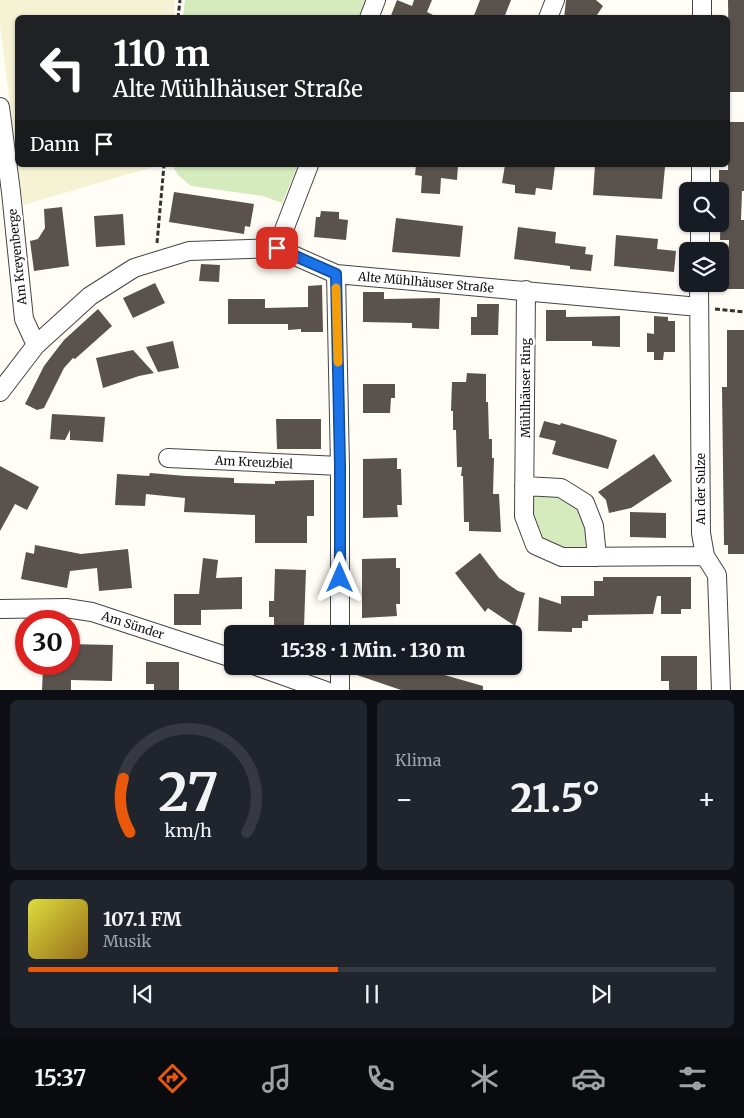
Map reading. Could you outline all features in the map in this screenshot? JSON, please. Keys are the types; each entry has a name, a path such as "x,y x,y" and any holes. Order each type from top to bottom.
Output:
{"street":[{"path":"370,15 376,0"},
{"path":"549,15 555,0"},
{"path":"702,0 702,15"},
{"name":"Am Kreyenberge","path":"0,107 5,192 24,319 36,345"},
{"path":"277,248 308,167"},
{"path":"700,182 701,167"},
{"name":"Alte Mühlhäuser Straße","path":"0,392 36,345 90,296 134,268 189,251 277,248 336,274 699,307"},
{"path":"336,274 340,466 340,625"},
{"name":"Mühlhäuser Ring","path":"526,290 524,516 536,545 562,557 705,556"},
{"name":"An der Sulze","path":"699,292 701,534 705,556 717,575 721,690"},
{"name":"Am Kreuzbiel","path":"168,458 340,466"},
{"path":"524,486 561,488 585,503 594,526 597,557"},
{"name":"Am Sünder","path":"0,609 66,608 92,612 224,655"},
{"path":"282,675 326,690"},
{"path":"340,675 340,690"}],"path":[{"path":"178,15 180,0"},
{"path":"155,261 164,167"},
{"path":"699,307 744,312"}],"shaded area":[{"path":"0,0 175,0 174,15 15,15 15,146 0,25"},
{"path":"18,167 153,167 23,205"}],"green space":[{"path":"185,0 366,0 360,15 183,15"},
{"path":"173,167 297,167 282,203 263,196 191,186 178,175"},
{"path":"556,494 577,504 587,524 588,550 554,547 543,542 533,525 534,495"}],"building":[{"path":"397,0 412,6 414,0 432,0 427,12 433,15 391,15"},
{"path":"480,0 511,0 505,15 474,15"},
{"path":"566,0 596,0 603,6 597,15 564,15"},
{"path":"728,0 744,0 744,92 730,92 730,15 728,15"},
{"path":"730,122 744,122 744,191 742,191 741,220 744,220 744,289 729,289 729,240 720,240 720,232 729,232 729,182 719,182 719,170 728,170 728,167 730,167"},
{"path":"416,167 458,167 457,180 441,178 440,194 421,193 422,176 415,175"},
{"path":"505,167 555,167 552,190 536,188 535,195 515,193 515,185 502,183"},
{"path":"595,167 665,167 662,199 593,195"},
{"path":"174,192 254,204 250,227 245,226 244,234 169,222"},
{"path":"62,207 69,266 34,271 30,241 38,239 45,228 44,209"},
{"path":"321,211 339,212 339,219 348,220 346,240 314,237 316,217 320,217"},
{"path":"123,214 125,245 96,247 94,216"},
{"path":"396,218 463,226 460,257 392,252"},
{"path":"518,227 556,232 555,243 586,247 585,254 593,255 591,271 570,269 570,266 514,259"},
{"path":"616,235 658,239 657,249 676,251 674,272 614,266"},
{"path":"201,264 220,265 219,282 199,281"},
{"path":"155,283 165,303 133,318 123,298"},
{"path":"322,285 323,332 301,332 301,329 288,330 288,324 228,324 228,299 265,299 265,308 308,307 308,286"},
{"path":"363,292 384,292 384,299 440,298 439,329 412,328 412,323 363,322"},
{"path":"477,304 499,304 498,335 471,335 471,317 477,317"},
{"path":"98,309 112,326 75,359 73,358 64,368 44,408 37,410 25,404 44,366 57,349 64,340"},
{"path":"546,310 566,310 566,317 620,316 620,347 592,346 592,341 546,341"},
{"path":"654,316 668,317 668,321 675,321 675,352 664,352 663,360 654,360 654,352 647,352 647,333 654,334"},
{"path":"727,330 744,330 744,554 728,554 728,545 724,545 722,387 727,387"},
{"path":"173,341 179,368 158,372 146,347"},
{"path":"133,350 154,373 103,388 96,358"},
{"path":"467,373 486,374 489,439 492,439 492,458 494,458 493,494 499,494 501,532 469,531 469,522 464,522 462,467 457,467 456,430 453,430 453,411 451,411 452,382 466,382"},
{"path":"363,384 395,384 395,398 391,398 390,413 363,413"},
{"path":"52,414 105,417 103,442 70,440 70,430 65,440 50,439"},
{"path":"276,419 321,419 321,449 277,449"},
{"path":"544,421 560,425 561,423 617,440 608,469 552,454 556,441 539,437"},
{"path":"654,454 672,481 631,508 609,513 606,500 598,492"},
{"path":"397,458 397,469 401,469 402,505 397,505 398,517 363,518 363,459"},
{"path":"0,466 39,487 27,510 15,504 0,531"},
{"path":"150,473 234,478 234,483 275,484 275,481 314,480 314,516 307,516 307,543 255,543 255,515 184,512 185,498 146,494 145,506 115,505 117,474 149,476"},
{"path":"630,512 666,513 666,538 630,537"},
{"path":"35,545 81,554 128,549 132,588 99,591 97,568 70,571 67,588 21,579 26,552 34,554"},
{"path":"480,553 499,578 518,591 525,593 515,625 488,608 485,612 455,573"},
{"path":"203,558 218,560 216,578 242,577 242,609 201,610 201,625 174,625 174,594 199,594"},
{"path":"396,558 396,568 400,568 400,604 396,604 397,616 362,618 362,559"},
{"path":"275,569 306,570 304,625 274,625 274,617 269,617 269,601 274,601"},
{"path":"603,577 691,577 691,609 681,609 681,614 661,614 661,596 657,596 653,614 588,615 588,621 582,621 582,628 572,628 572,632 538,631 539,597 561,604 561,596 594,596 594,581 603,581"},
{"path":"80,644 113,645 112,681 71,680 71,690 42,690 43,675 80,675"},
{"path":"661,656 697,656 697,690 669,690 669,681 661,681"},
{"path":"146,662 179,662 179,690 154,690 154,684 146,684"},
{"path":"357,675 444,675 483,686 483,690 401,690"}],"slow traffic":[{"path":"336,288 338,362"}],"route":[{"path":"277,248 336,274 340,578"}]}
